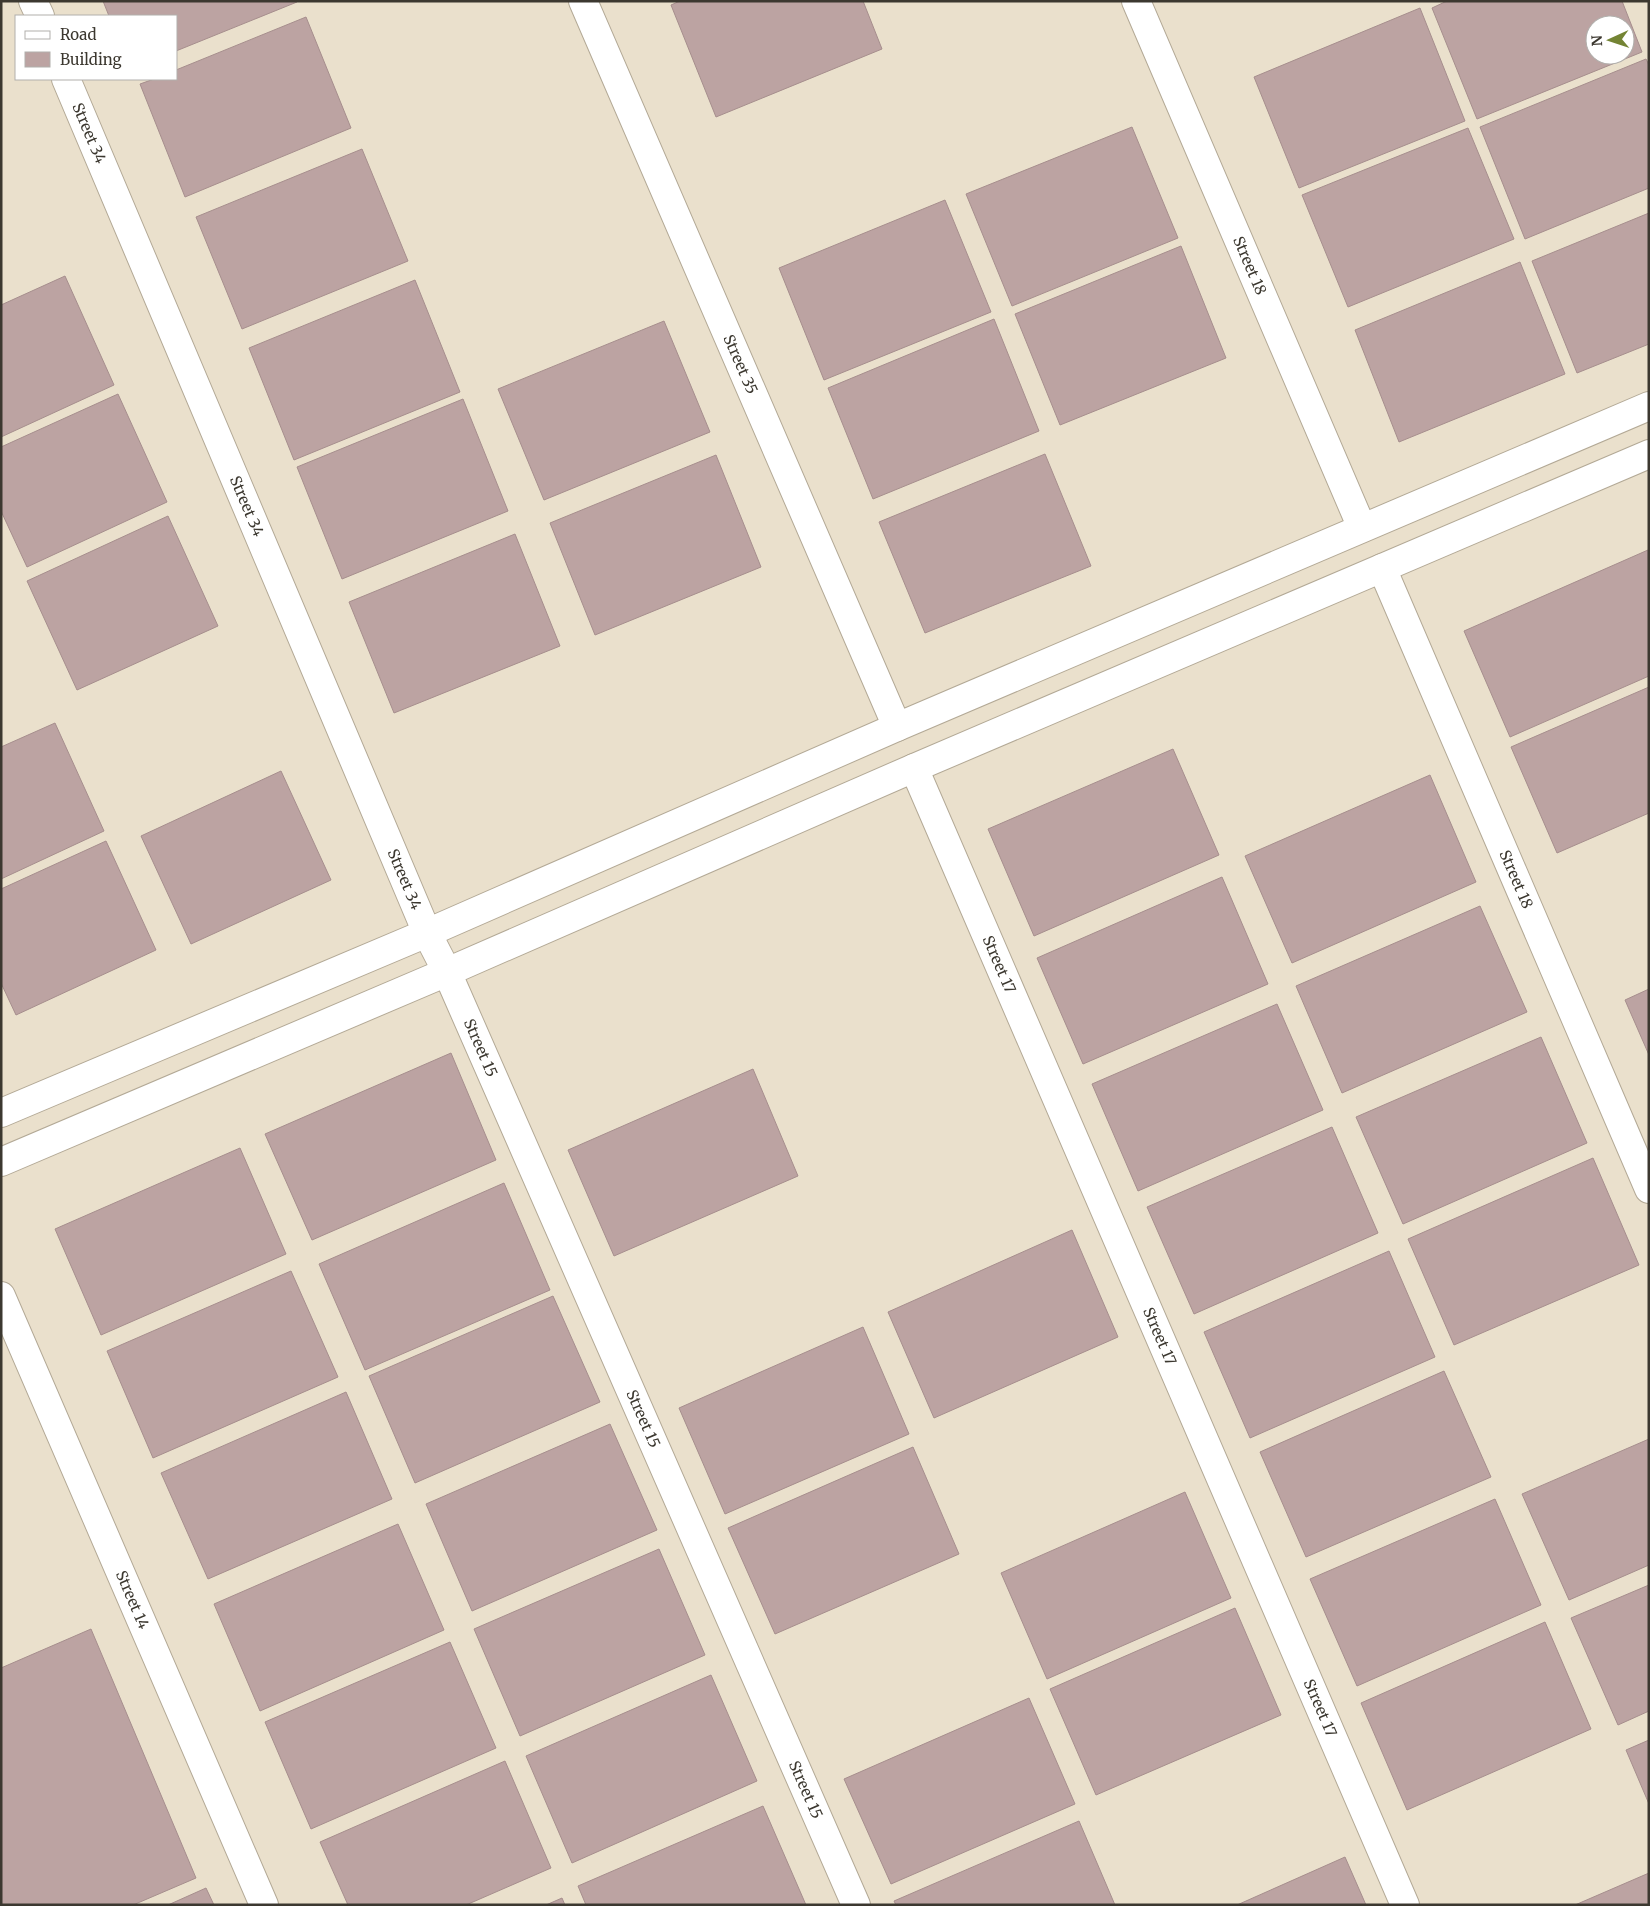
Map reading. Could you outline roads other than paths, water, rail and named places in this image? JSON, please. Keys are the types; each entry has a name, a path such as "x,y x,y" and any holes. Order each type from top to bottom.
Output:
{"street":[{"path":"33,1 40,15"},
{"name":"Street 35","path":"583,1 897,727"},
{"name":"Street 18","path":"1136,1 1362,528"},
{"name":"Street 34","path":"66,80 427,933"},
{"path":"1,1112 427,933 897,727 1649,406"},
{"path":"1,1162 447,972 914,768 1649,454"},
{"name":"Street 18","path":"1382,568 1649,1189"},
{"name":"Street 17","path":"914,768 1405,1905"},
{"name":"Street 15","path":"427,933 447,972 856,1905"},
{"name":"Street 14","path":"1,1296 264,1905"}]}
